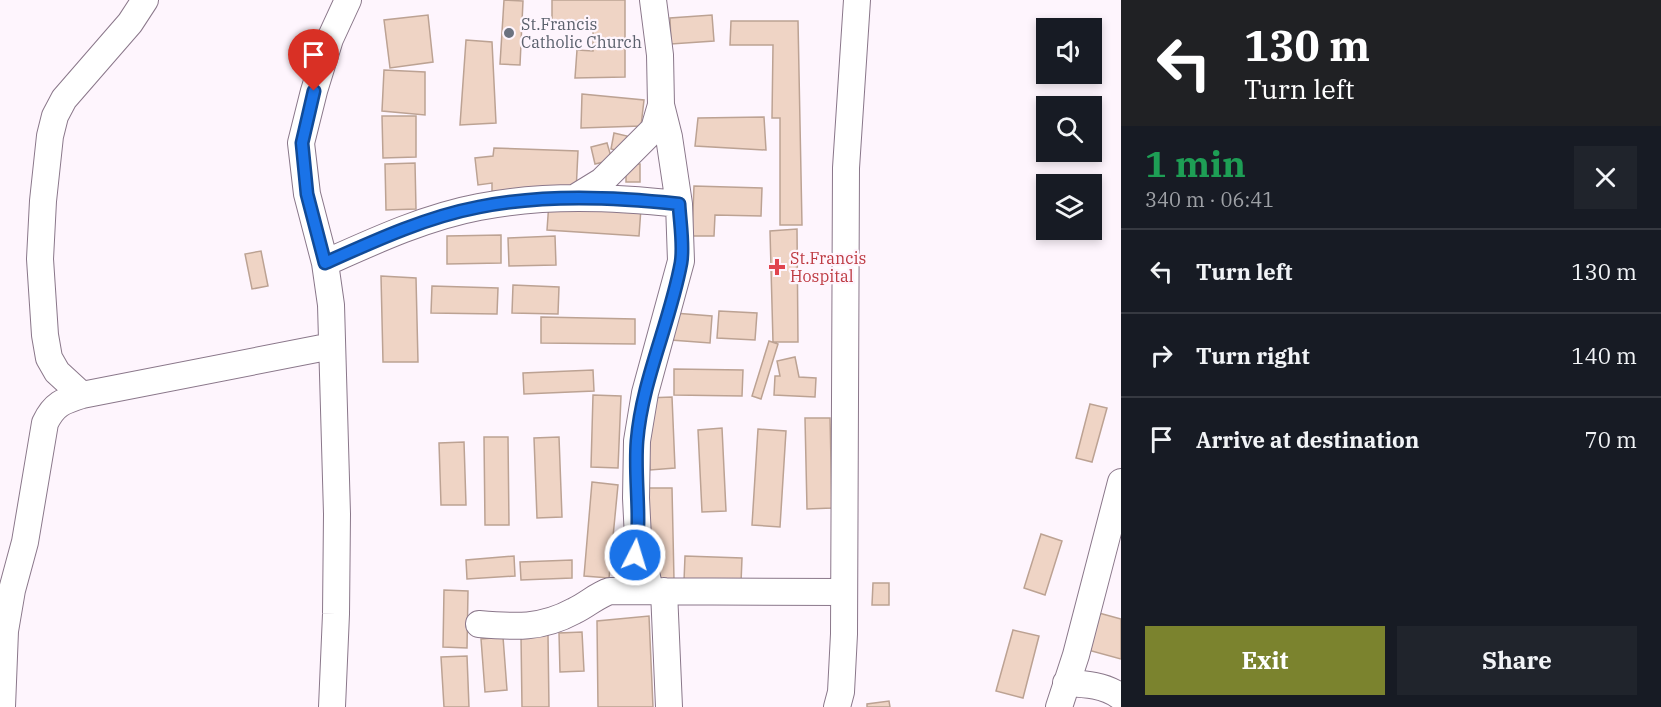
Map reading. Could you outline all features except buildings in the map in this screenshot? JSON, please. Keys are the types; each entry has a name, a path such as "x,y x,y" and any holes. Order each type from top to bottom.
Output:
{"street":[{"path":"82,395 57,372 49,358 45,335 40,259 50,136 55,116 64,99 130,23 145,0"},
{"path":"332,707 337,514 331,305 325,263 307,194 302,143 314,91 330,39 348,0"},
{"path":"653,0 660,55 662,105 679,204 681,261 645,393 637,441 636,498 638,538 669,707"},
{"path":"837,707 841,692 843,592 846,168 857,0"},
{"path":"576,197 602,181 654,129 662,105"},
{"path":"325,263 401,231 478,207 576,197 679,204"},
{"path":"2,707 5,631 12,590 25,542 45,423 51,410 64,401 82,395 332,346"},
{"path":"1063,695 1121,482"},
{"path":"479,624 514,627 540,625 566,616 601,594 610,591 843,592"},
{"path":"1063,695 1089,684 1111,689 1121,697"}],"place":[{"name":"St.Francis Catholic Church","path":"509,33"},
{"name":"St.Francis Hospital","path":"777,267"}],"route":[{"path":"314,91 302,143 307,194 325,263 401,231 478,207 576,197 679,204 681,261 645,393 637,441 638,538 635,555"}]}
